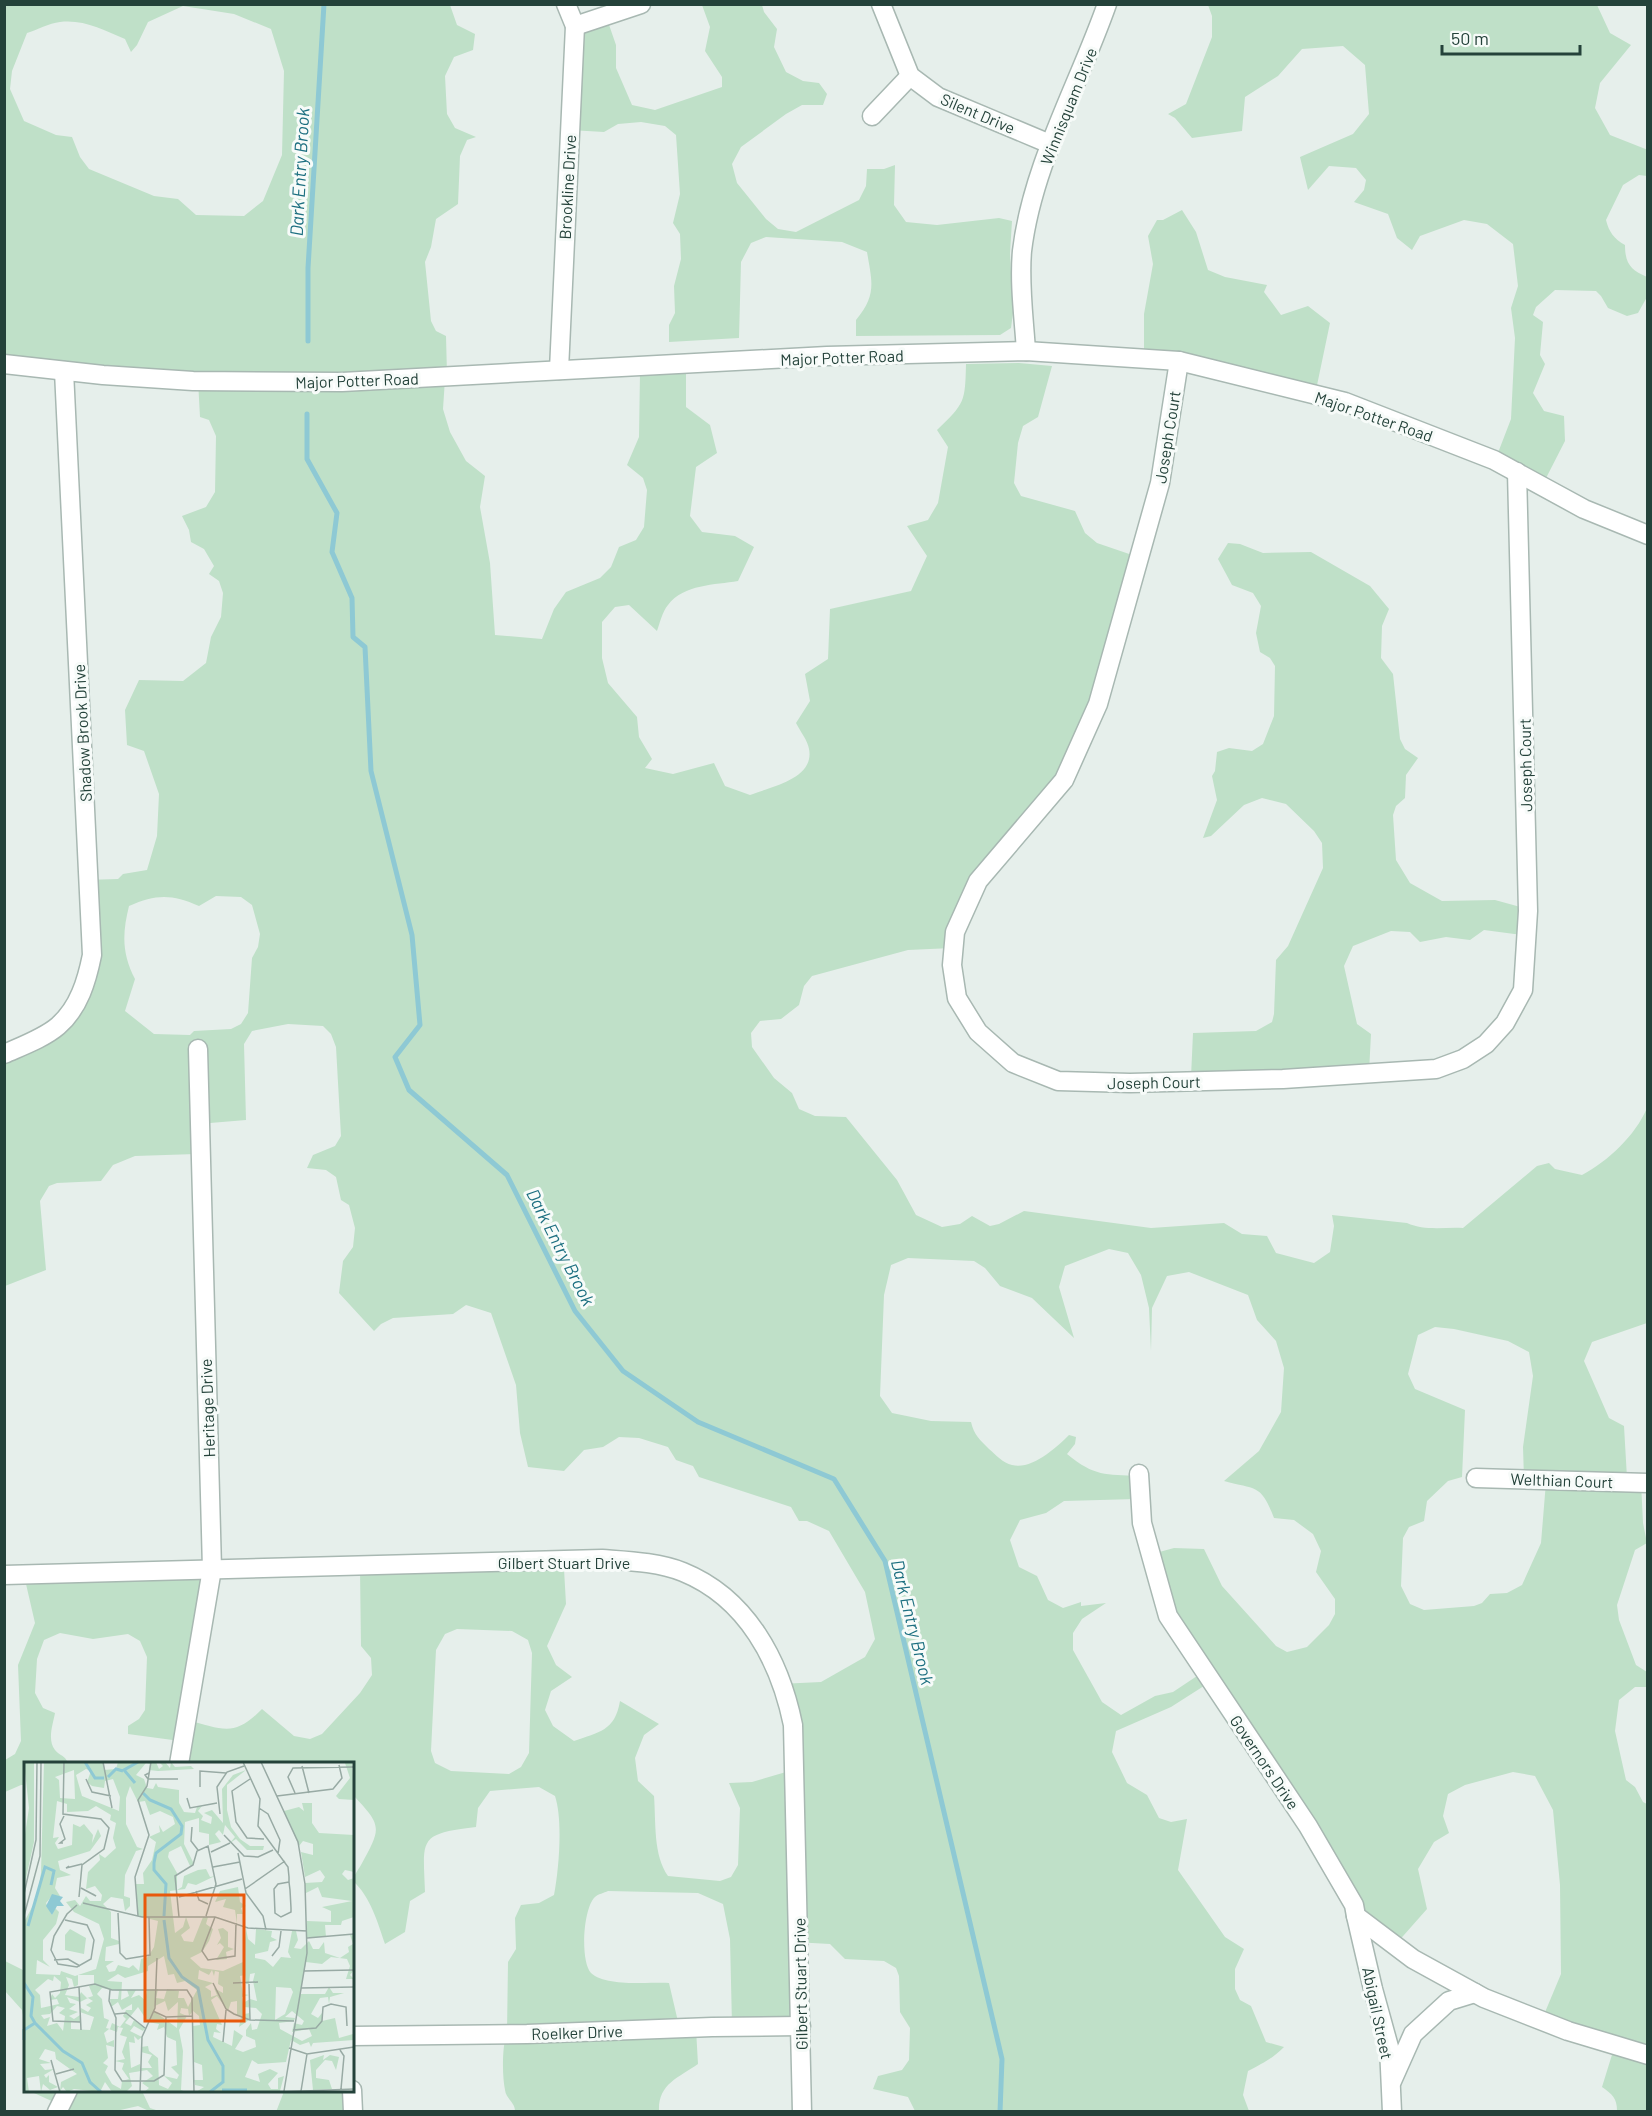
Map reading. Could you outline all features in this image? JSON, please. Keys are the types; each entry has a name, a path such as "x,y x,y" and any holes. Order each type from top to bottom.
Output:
{"street":[{"name":"Brookline Drive","path":"559,370 575,26 566,4"},
{"path":"575,26 641,4"},
{"path":"872,116 910,76 881,4"},
{"name":"Winnisquam Drive","path":"1026,351 1022,297 1022,252 1029,214 1050,144 1091,50 1107,4"},
{"name":"Silent Drive","path":"910,76 938,97 1050,144"},
{"name":"Major Potter Road","path":"4,364 193,381 342,382 827,356 1026,351 1179,361 1345,402 1494,460 1584,509 1647,535"},
{"name":"Joseph Court","path":"1179,361 1160,483 1098,704 1065,780 978,881 955,932 952,965 957,998 978,1032 1013,1063 1058,1081 1130,1083 1283,1079 1436,1069 1463,1059 1486,1044 1505,1023 1523,990 1528,911 1517,472"},
{"name":"Shadow Brook Drive","path":"4,1054 58,1026 76,1003 87,979 92,955 64,371"},
{"name":"Heritage Drive","path":"179,1762 212,1569 198,1049"},
{"name":"Governors Drive","path":"1139,1474 1142,1523 1168,1616 1308,1826 1354,1905 1356,1916"},
{"name":"Welthian Court","path":"1476,1478 1647,1483"},
{"name":"Gilbert Stuart Drive","path":"4,1575 602,1559 658,1565 683,1572 708,1585 748,1620 768,1651 778,1670 793,1725 802,2112"},
{"path":"1356,1916 1413,1959 1484,1998 1568,2031 1647,2055"},
{"name":"Abigail Street","path":"1356,1916 1389,2047 1392,2112"},
{"path":"1390,2084 1413,2034 1449,2001 1475,1993"},
{"name":"Roelker Drive","path":"354,2036 527,2034 801,2026"},
{"path":"57,2112 67,2092"},
{"path":"352,2092 353,2112"}],"green space":[{"path":"5,5 450,5 457,25 475,34 473,50 454,57 445,76 447,114 455,128 476,137 467,140 460,156 458,204 436,219 431,247 425,262 431,321 436,331 446,336 447,374 443,409 450,432 466,461 485,476 480,507 490,563 495,635 542,639 554,609 566,592 600,578 611,567 619,547 636,540 644,527 647,490 643,478 627,465 639,437 640,373 686,371 686,407 710,425 717,453 696,467 690,516 702,532 735,536 754,547 738,581 700,587 682,593 666,608 657,631 629,605 615,607 602,622 602,658 608,683 637,717 639,737 652,759 645,768 673,774 714,763 725,786 750,795 779,785 798,775 805,768 809,759 806,739 796,723 810,701 805,674 828,659 830,609 911,591 927,556 907,526 928,520 938,503 948,447 937,430 962,401 966,364 1019,363 1052,366 1038,417 1023,426 1018,443 1014,483 1021,496 1075,511 1085,533 1097,543 1138,557 1069,771 981,873 952,948 908,950 812,976 804,986 799,1005 781,1019 760,1021 751,1033 752,1047 774,1078 792,1093 799,1109 815,1116 846,1117 897,1180 916,1215 942,1227 960,1224 972,1216 990,1226 999,1224 1024,1211 1151,1228 1224,1223 1242,1234 1267,1236 1276,1253 1314,1263 1330,1252 1334,1226 1332,1215 1407,1223 1427,1228 1463,1228 1537,1166 1549,1163 1555,1169 1582,1175 1592,1169 1620,1147 1647,1108 1647,1323 1592,1342 1584,1361 1609,1418 1624,1426 1627,1478 1641,1482 1643,1523 1647,1543 1635,1550 1617,1605 1619,1620 1636,1665 1647,1672 1647,1687 1635,1687 1619,1700 1615,1731 1626,1780 1635,1787 1643,1802 1647,1804 1647,2111 1617,2111 1613,2097 1602,2087 1615,2045 1543,2017 1561,1974 1560,1885 1553,1810 1535,1776 1513,1772 1465,1785 1448,1794 1443,1816 1449,1833 1434,1842 1418,1869 1427,1909 1396,1944 1359,1918 1207,1684 1171,1707 1116,1731 1112,1752 1127,1783 1147,1795 1159,1818 1171,1822 1187,1819 1178,1870 1225,1937 1244,1949 1235,1969 1235,1989 1240,2000 1251,2006 1266,2042 1284,2047 1271,2058 1248,2071 1243,2095 1249,2111 915,2111 908,2097 873,2089 878,2076 902,2070 909,2060 910,2028 900,2012 899,1976 896,1968 884,1961 845,1959 830,1944 794,1942 792,2026 732,2025 730,1939 723,1904 698,1893 608,1891 595,1897 588,1912 584,1947 585,1958 591,1973 617,1982 669,1983 679,2026 696,2029 698,2064 666,2088 662,2094 659,2111 515,2111 506,2093 503,2077 503,2053 507,2032 508,1962 516,1949 515,1918 521,1905 539,1903 554,1895 560,1831 555,1796 539,1787 490,1791 478,1808 476,1827 434,1836 428,1842 425,1850 425,1892 410,1901 405,1932 385,1944 369,1902 354,1882 355,1875 373,1842 376,1827 374,1821 354,1796 354,1762 178,1762 180,1741 128,1734 128,1726 139,1719 145,1710 147,1657 140,1641 128,1634 93,1639 60,1633 44,1640 37,1659 35,1693 43,1708 55,1713 51,1742 55,1750 67,1762 24,1762 24,1785 5,1792 5,1760 15,1754 21,1741 18,1665 35,1623 26,1584 31,1581 203,1575 187,1720 219,1728 235,1728 244,1724 262,1709 294,1736 310,1739 322,1734 360,1693 372,1675 371,1658 361,1646 360,1570 564,1569 566,1604 547,1646 556,1665 572,1677 551,1691 545,1710 553,1726 574,1741 605,1729 614,1719 620,1701 659,1724 644,1735 635,1758 638,1781 654,1796 656,1838 663,1868 668,1876 720,1881 731,1877 738,1865 740,1808 729,1783 752,1782 786,1772 789,1766 779,1684 821,1682 865,1657 875,1639 865,1592 829,1531 807,1521 799,1521 791,1507 699,1477 693,1466 676,1460 668,1447 639,1438 619,1437 603,1447 584,1450 564,1471 528,1467 520,1433 516,1385 491,1313 466,1305 453,1314 393,1318 381,1324 374,1331 339,1293 343,1261 353,1247 355,1228 349,1205 341,1200 336,1177 326,1170 307,1168 313,1155 335,1146 341,1136 336,1047 331,1034 323,1026 288,1024 252,1031 244,1044 246,1120 198,1124 196,1154 135,1156 113,1165 101,1181 57,1183 49,1186 40,1201 46,1270 5,1286 5,1063 46,1038 72,999 84,969 84,880 118,879 123,874 147,870 157,836 159,794 144,751 127,745 125,710 139,680 183,681 206,663 211,637 221,617 223,593 219,581 209,574 214,566 204,549 191,542 189,530 182,516 206,507 215,492 216,436 209,420 200,417 198,380 5,362","holes":["183,6 234,14 271,29 284,71 282,155 263,201 244,216 196,215 178,199 154,196 89,169 80,157 72,137 56,135 24,121 10,89 12,71 27,33 56,23 77,22 125,39 131,52 148,22","216,896 241,897 252,905 260,934 258,947 252,958 248,1013 241,1024 231,1029 194,1031 190,1035 154,1034 125,1011 135,979 124,944 129,906 148,899 164,897 180,899 199,906","1109,1249 1128,1253 1141,1275 1149,1308 1151,1351 1152,1308 1167,1276 1189,1272 1248,1295 1257,1320 1276,1341 1284,1368 1281,1412 1259,1451 1224,1481 1256,1490 1265,1499 1274,1518 1294,1520 1313,1534 1321,1551 1316,1572 1335,1599 1335,1614 1329,1625 1307,1647 1287,1652 1276,1646 1222,1586 1204,1549 1174,1548 1152,1554 1171,1621 1197,1676 1173,1692 1155,1696 1121,1715 1102,1702 1073,1650 1073,1633 1082,1619 1106,1603 1081,1606 1081,1602 1063,1608 1048,1600 1037,1576 1019,1567 1010,1540 1020,1520 1046,1513 1064,1501 1136,1499 1139,1476 1101,1473 1085,1467 1067,1454 1075,1444 1076,1437 1069,1435 1051,1452 1035,1461 1020,1466 1012,1465 983,1443 971,1422 931,1421 892,1413 880,1396 884,1295 891,1265 908,1258 974,1261 985,1268 1000,1286 1032,1298 1074,1338 1059,1287 1065,1266","1435,1327 1508,1341 1529,1352 1533,1376 1523,1447 1524,1479 1546,1482 1541,1543 1522,1585 1507,1593 1490,1594 1482,1603 1474,1606 1424,1610 1410,1604 1401,1586 1403,1538 1409,1527 1424,1521 1427,1501 1448,1481 1462,1477 1465,1410 1415,1389 1408,1374 1418,1335","457,1629 512,1631 528,1640 532,1653 529,1753 521,1767 509,1774 451,1771 435,1763 431,1751 436,1650 445,1634"]},
{"path":"702,5 762,5 764,12 777,29 774,47 786,72 803,81 819,83 827,94 823,105 802,105 741,147 732,164 737,183 766,219 778,229 796,232 859,200 866,186 867,169 884,169 895,165 894,205 906,222 937,225 999,218 1012,221 1010,253 1013,313 1011,328 1000,335 856,336 856,320 867,303 871,288 867,252 842,242 766,237 751,243 741,262 739,338 669,342 669,325 675,313 674,286 681,259 680,234 673,223 680,194 676,135 665,126 641,122 618,124 604,132 570,130 573,27 607,19 616,45 616,68 632,105 655,110 722,87 722,77 705,51 710,27"},
{"path":"1208,5 1597,5 1610,33 1631,45 1600,83 1595,108 1610,135 1648,150 1647,176 1639,175 1623,185 1606,220 1612,235 1625,245 1626,257 1630,266 1647,277 1647,297 1638,313 1627,316 1608,308 1596,291 1555,290 1536,307 1533,315 1543,322 1540,355 1545,364 1533,393 1544,411 1564,416 1565,441 1544,482 1496,458 1511,419 1515,338 1511,308 1518,286 1513,244 1487,224 1464,220 1420,236 1412,250 1397,238 1388,214 1354,202 1364,190 1366,180 1356,168 1329,166 1308,190 1300,157 1353,134 1369,114 1365,65 1343,46 1302,49 1278,76 1245,97 1242,131 1192,138 1175,118 1168,114 1186,104 1212,37 1212,16"},
{"path":"1182,210 1196,232 1208,270 1225,277 1267,285 1264,292 1281,315 1308,306 1330,323 1316,390 1144,356 1144,314 1153,264 1148,236 1157,220 1163,220"},
{"path":"1228,543 1240,544 1263,553 1311,552 1370,586 1389,609 1382,626 1381,658 1393,674 1400,739 1405,749 1418,758 1406,775 1405,798 1396,806 1393,815 1396,860 1410,883 1442,901 1495,900 1524,908 1522,935 1484,930 1470,940 1446,937 1420,942 1410,932 1391,931 1353,946 1344,966 1357,1024 1371,1034 1369,1072 1191,1077 1193,1033 1256,1031 1272,1022 1276,960 1288,946 1323,868 1322,843 1314,831 1286,804 1262,798 1244,805 1211,836 1203,838 1217,800 1212,776 1215,771 1217,752 1229,748 1252,751 1263,744 1274,716 1275,666 1270,658 1260,652 1256,633 1261,606 1253,593 1232,585 1218,559"},
{"path":"5,1961 24,1970 24,2021 22,2010 5,1991"},
{"path":"142,2092 150,2108 159,2111 149,2111 138,2106 116,2111 55,2111 56,2103 34,2093"},
{"path":"282,2092 351,2092 352,2111 276,2112"}],"waterway":[{"name":"Dark Entry Brook","path":"308,341 308,268 324,4"},
{"name":"Dark Entry Brook","path":"307,414 307,459 337,513 332,552 352,598 353,637 365,647 371,771 412,935 420,1025 395,1057 409,1090 507,1175 575,1311 623,1371 698,1422 834,1479 885,1561 1002,2059 1000,2112"}]}
